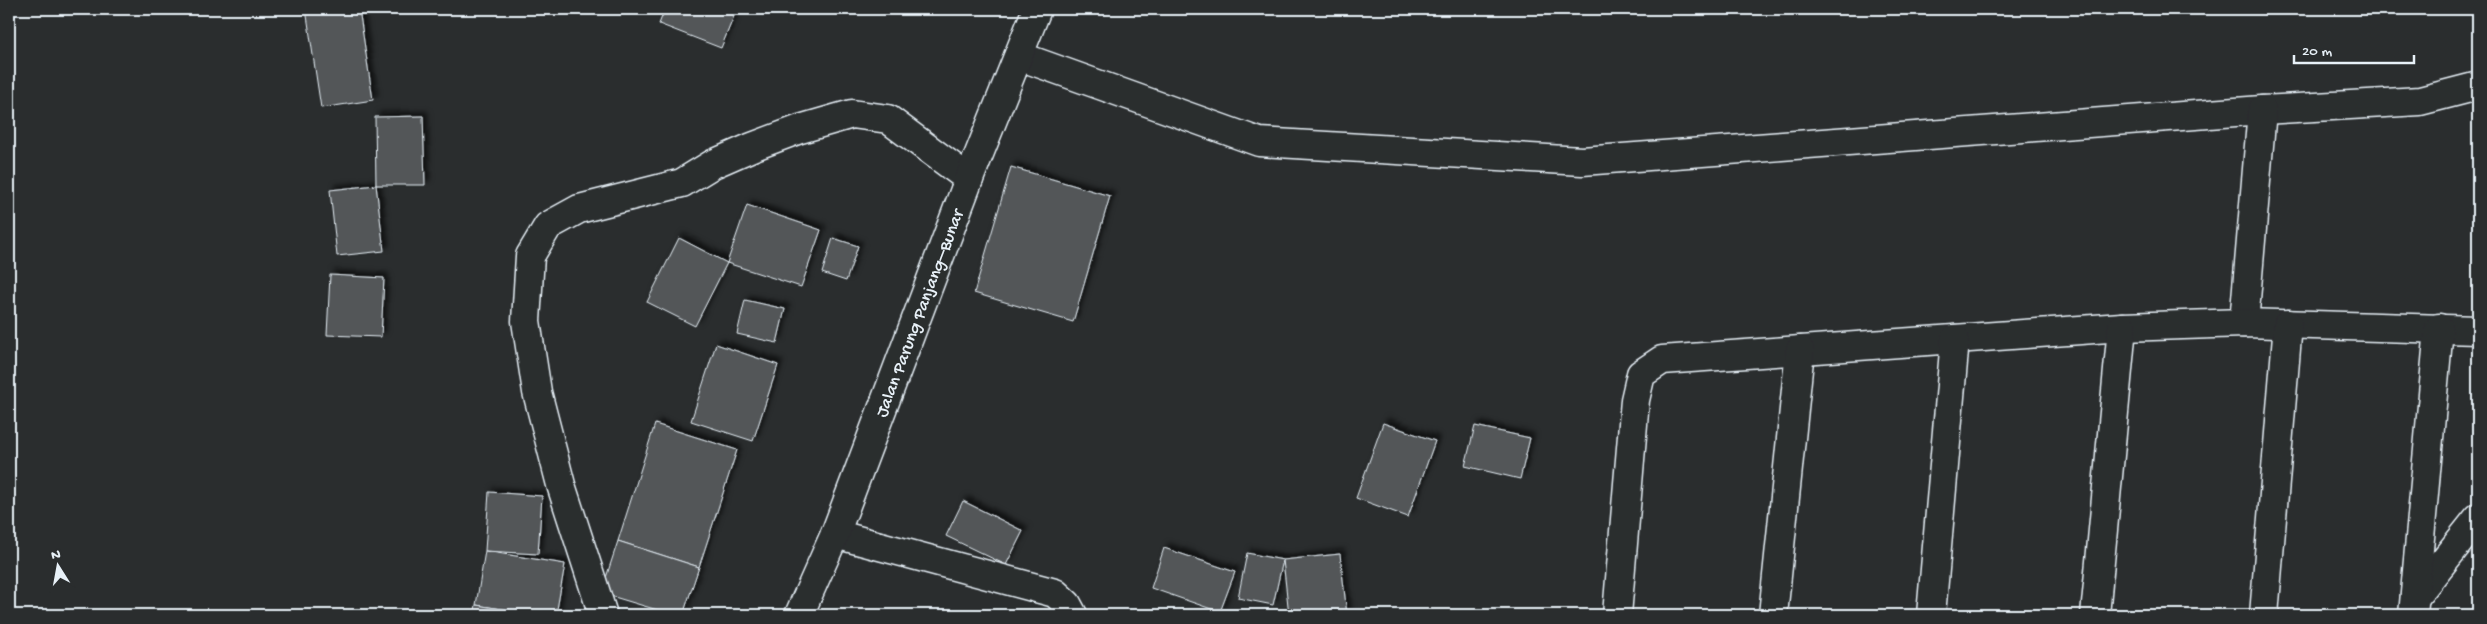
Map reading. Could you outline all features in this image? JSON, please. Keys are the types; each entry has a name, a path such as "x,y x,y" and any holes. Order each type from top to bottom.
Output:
{"street":[{"name":"Jalan Parung Panjang–Bunar","path":"799,615 836,534 969,179 1037,9"},
{"path":"1019,56 1259,142 1582,161 2262,110 2420,101 2478,86"},
{"path":"2244,323 2262,110"},
{"path":"603,615 561,485 537,392 526,321 530,256 548,226 579,209 682,182 713,164 752,147 800,129 852,114 888,119 969,179"},
{"path":"1617,615 1635,400 1641,374 1662,360 2122,327 2244,323 2478,330"},
{"path":"2264,615 2288,324"},
{"path":"2095,615 2122,327"},
{"path":"2414,606 2439,328"},
{"path":"1931,615 1956,339"},
{"path":"1773,615 1800,350"},
{"path":"2414,606 2478,518"},
{"path":"836,534 1055,593 1067,604 1073,615"}],"building":[{"path":"306,9 359,9 373,100 321,108"},
{"path":"665,9 731,9 736,11 721,48 659,24"},
{"path":"423,116 425,185 376,185 375,117"},
{"path":"1011,167 1110,196 1073,322 974,293"},
{"path":"376,185 384,251 337,256 330,190"},
{"path":"747,205 821,230 801,287 727,263"},
{"path":"679,238 727,263 695,326 647,302"},
{"path":"833,238 858,246 846,281 822,273"},
{"path":"330,275 384,278 381,337 327,335"},
{"path":"745,300 785,309 777,343 737,334"},
{"path":"716,344 778,365 753,441 691,421"},
{"path":"1383,423 1435,441 1408,517 1356,498"},
{"path":"655,424 737,450 699,567 618,541"},
{"path":"1475,426 1530,438 1520,479 1465,466"},
{"path":"489,492 542,496 538,554 485,551"},
{"path":"963,501 1023,531 1006,565 946,536"},
{"path":"618,541 699,567 683,615 674,615 601,593"},
{"path":"1164,548 1235,572 1220,612 1151,588"},
{"path":"485,551 565,564 556,615 541,615 476,605"},
{"path":"1247,553 1283,560 1273,605 1238,598"},
{"path":"1340,554 1347,615 1289,615 1283,560"},
{"path":"476,605 541,615 474,615"}]}
